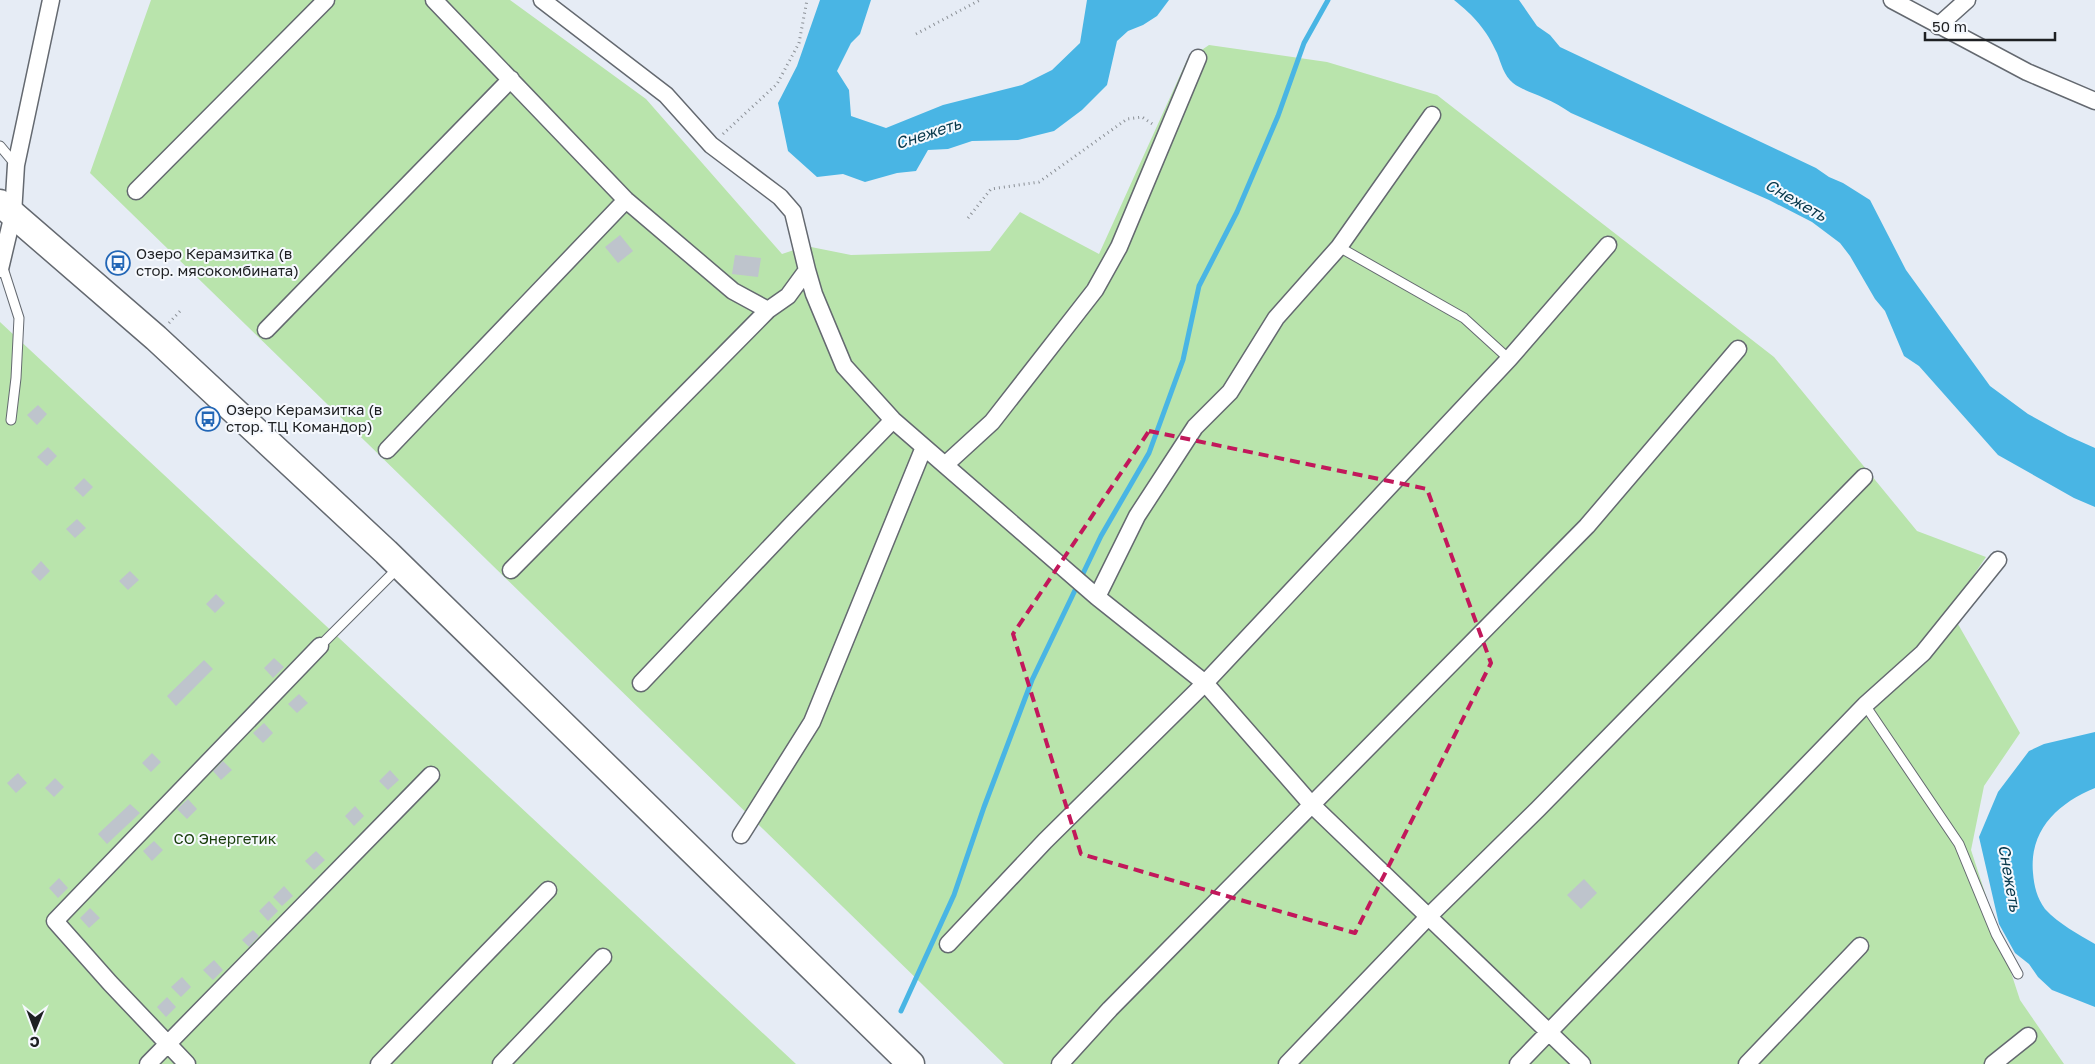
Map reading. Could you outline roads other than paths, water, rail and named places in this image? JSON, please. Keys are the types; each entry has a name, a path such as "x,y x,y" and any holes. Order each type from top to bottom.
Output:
{"main road":[{"path":"6,209 156,338 400,566 911,1064"}],"street":[{"path":"1,265 6,209 51,0"},
{"path":"136,191 326,0"},
{"path":"434,0 512,79 626,200 734,291 768,310"},
{"path":"542,0 666,95 711,145 780,197 793,212 814,294 844,366 893,420 1097,597 1205,683 1312,804 1582,1064"},
{"path":"1892,0 2027,72 2095,101"},
{"path":"1938,26 1968,0"},
{"path":"945,465 992,422 1095,290 1119,247 1198,58"},
{"path":"266,330 512,79"},
{"path":"1097,597 1137,516 1195,427 1230,392 1276,318 1339,247 1432,115"},
{"path":"387,450 626,200"},
{"path":"948,944 1045,841 1205,683 1509,359 1608,245"},
{"path":"511,570 768,310 788,296 807,270"},
{"path":"1060,1064 1110,1009 1587,526 1738,349"},
{"path":"641,683 893,420"},
{"path":"741,835 812,722 924,447"},
{"path":"1287,1064 1429,916 1538,809 1864,477"},
{"path":"1518,1064 1865,704 1924,653 1998,560"},
{"path":"186,1064 166,1045 55,921 320,646"},
{"path":"148,1064 431,776"},
{"path":"379,1064 548,890"},
{"path":"1747,1064 1860,946"},
{"path":"501,1064 603,957"},
{"path":"1992,1064 2028,1036"}],"lane":[{"path":"0,146 16,165"},
{"path":"1339,247 1464,318 1509,359"},
{"path":"1,265 19,318 16,378 11,420"},
{"path":"320,646 400,566"},
{"path":"1865,704 1959,844 1996,934 2018,974"}],"water":[{"name":"Снежеть","path":"820,0 871,0 860,34 851,43 837,71 849,90 851,116 886,128 943,105 1022,85 1052,70 1080,43 1087,0 1169,0 1157,16 1143,25 1128,31 1117,41 1107,85 1082,110 1054,131 1018,140 972,141 948,149 928,150 916,171 897,173 865,182 843,174 817,177 788,151 778,103 797,66"},
{"name":"Снежеть","path":"1454,0 1519,0 1537,26 1550,35 1560,47 1816,168 1870,200 1906,270 1990,386 2028,414 2068,436 2095,448 2095,507 2074,498 1998,455 1919,366 1904,356 1885,311 1875,299 1850,256 1840,243 1812,222 1769,200 1571,113 1551,101 1524,90 1510,80 1505,73 1493,44 1484,30"},
{"name":"Снежеть","path":"2095,732 2095,788 2069,802 2049,820 2041,831 2036,844 2033,858 2033,873 2035,887 2045,909 2062,924 2095,944 2095,1007 2052,990 2038,977 2029,964 2015,953 1999,924 1979,837 1998,792 2029,751 2044,744"}],"waterway":[{"path":"901,1011 954,895 984,807 1032,680 1101,536 1149,453 1183,360 1199,286 1237,212 1278,116 1304,43 1328,0"}],"place":[{"name":"Озеро Керамзитка (в стор. мясокомбината)","path":"118,263"},
{"name":"Озеро Керамзитка (в стор. ТЦ Командор)","path":"208,419"}],"park label":[{"name":"СО Энергетик","path":"225,839"}]}
